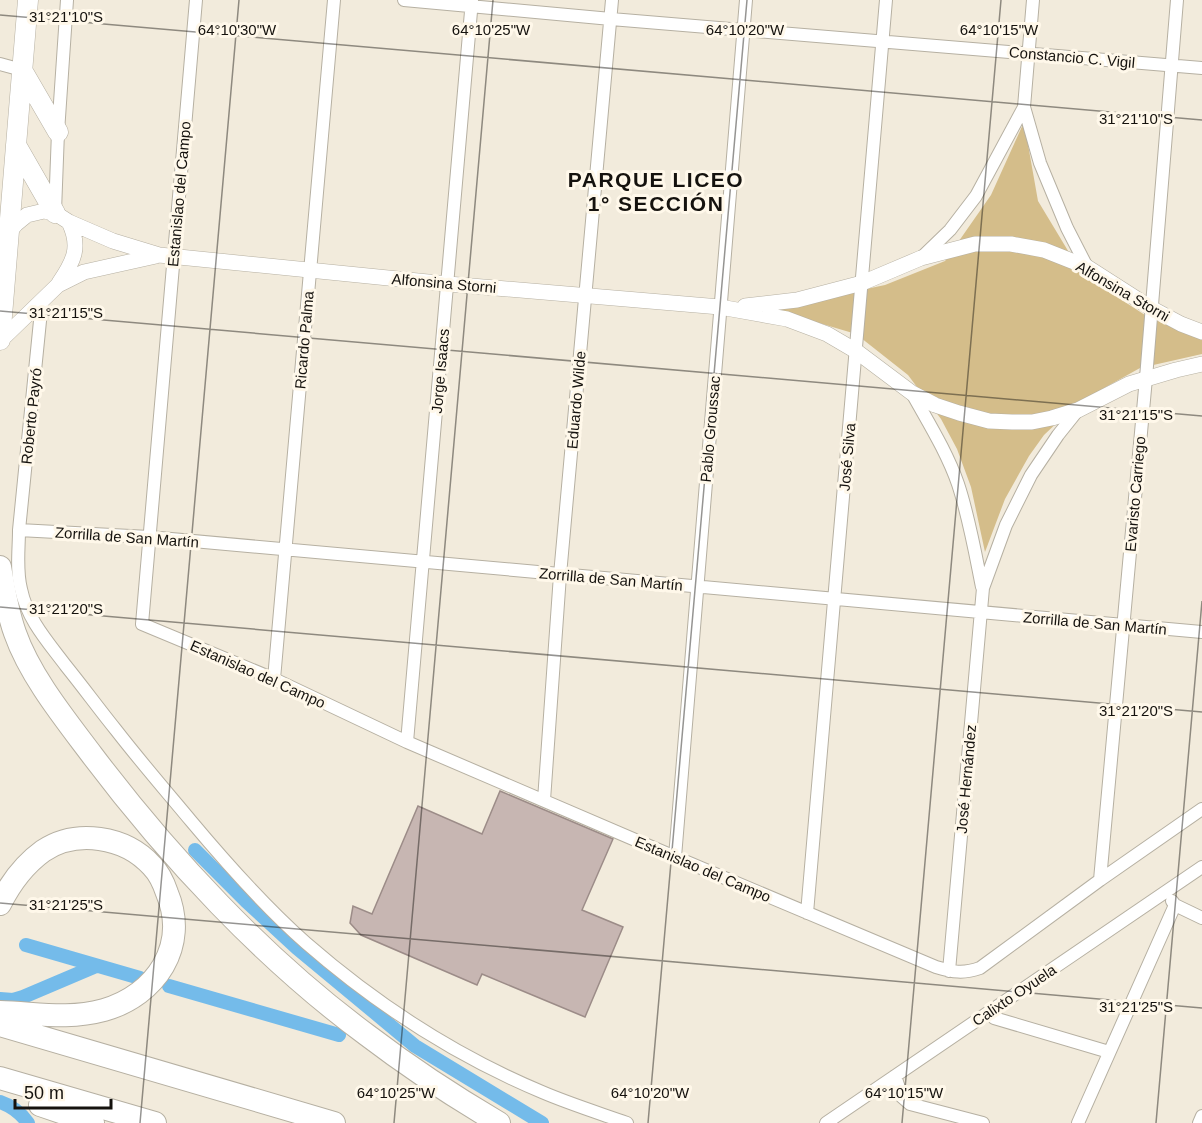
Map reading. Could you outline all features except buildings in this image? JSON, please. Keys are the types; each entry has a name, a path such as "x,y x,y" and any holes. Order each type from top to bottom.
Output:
{"highway":[{"path":"0,567 15,634 35,674 101,767 169,848 271,955 321,999 366,1035 416,1070 499,1123"},
{"path":"0,904 22,871 43,851 70,840 101,839 129,848 151,865 166,891 173,909 174,921 171,949 165,964 147,988 122,1004 86,1014 63,1016 0,1012"},
{"path":"0,1025 334,1123"},
{"path":"0,1078 155,1123"},
{"path":"0,1089 15,1097 93,1123"}],"main road":[{"path":"0,341 28,0"},
{"path":"22,70 58,132"},
{"path":"16,145 62,217"}],"street":[{"path":"58,285 74,258 76,246 75,237 62,217 58,132 67,0"},
{"name":"Estanislao del Campo","path":"196,0 166,256 142,624 274,679 407,742 807,913 949,971"},
{"name":"Ricardo Palma","path":"274,679 334,0"},
{"name":"Constancio C. Vigil","path":"404,0 472,3 611,19 1202,68"},
{"name":"Eduardo Wilde","path":"544,800 560,575 612,0"},
{"name":"Pablo Groussac","path":"675,857 697,587 725,307 746,0"},
{"name":"José Silva","path":"807,913 886,0"},
{"path":"1033,0 1024,107 1044,173 1067,228 1087,267"},
{"name":"Evaristo Carriego","path":"1100,880 1178,0"},
{"name":"Jorge Isaacs","path":"407,742 472,3"},
{"path":"0,64 22,70"},
{"path":"921,258 950,230 976,196 1024,107"},
{"path":"9,232 27,215 44,211 62,217"},
{"name":"Alfonsina Storni","path":"62,217 113,241 166,256 448,284 725,307 787,318 827,334 856,351 912,393 935,405 989,421 1032,422 1052,418 1078,410 1129,384 1202,364"},
{"name":"Alfonsina Storni","path":"725,307 796,300 862,283 921,258 975,244 1011,244 1044,250 1087,267 1151,308 1202,332"},
{"name":"Alfonsina Storni","path":"0,341 58,285 84,272 166,256"},
{"name":"Roberto Payró","path":"42,302 20,530 18,574 21,590 35,625 119,735 237,874 291,929 326,960 373,996 434,1036 506,1076 580,1107 627,1123"},
{"name":"José Hernández","path":"912,393 939,441 957,482 969,522 983,588"},
{"name":"José Hernández","path":"949,971 983,588 1006,525 1031,475 1078,410"},
{"name":"Zorrilla de San Martín","path":"20,530 149,537 1202,632"},
{"path":"949,971 968,973 980,968 1202,809"},
{"name":"Calixto Oyuela","path":"826,1123 1202,867"},
{"path":"1165,893 1175,905 1202,918"},
{"path":"1078,1123 1175,905"},
{"path":"989,1012 994,1018 1109,1052"},
{"path":"895,1076 902,1097 910,1104 983,1123"},
{"path":"1199,1123 1202,1116"}],"shaded area":[{"path":"1024,122 1038,201 1082,274 1148,317 1202,338 1202,354 1140,368 1079,402 1044,435 1029,456 1005,499 985,552 971,487 957,449 941,419 908,375 856,334 772,309 885,285 945,261 991,195"}],"waterway":[{"path":"195,850 297,948 415,1046 542,1123"},
{"path":"26,945 140,978"},
{"path":"0,999 13,1000 23,997 96,966"},
{"path":"169,986 339,1035"},
{"path":"0,1102 16,1110 28,1123"}],"district":[{"name":"PARQUE LICEO 1° SECCIÓN","path":"656,191"}]}
